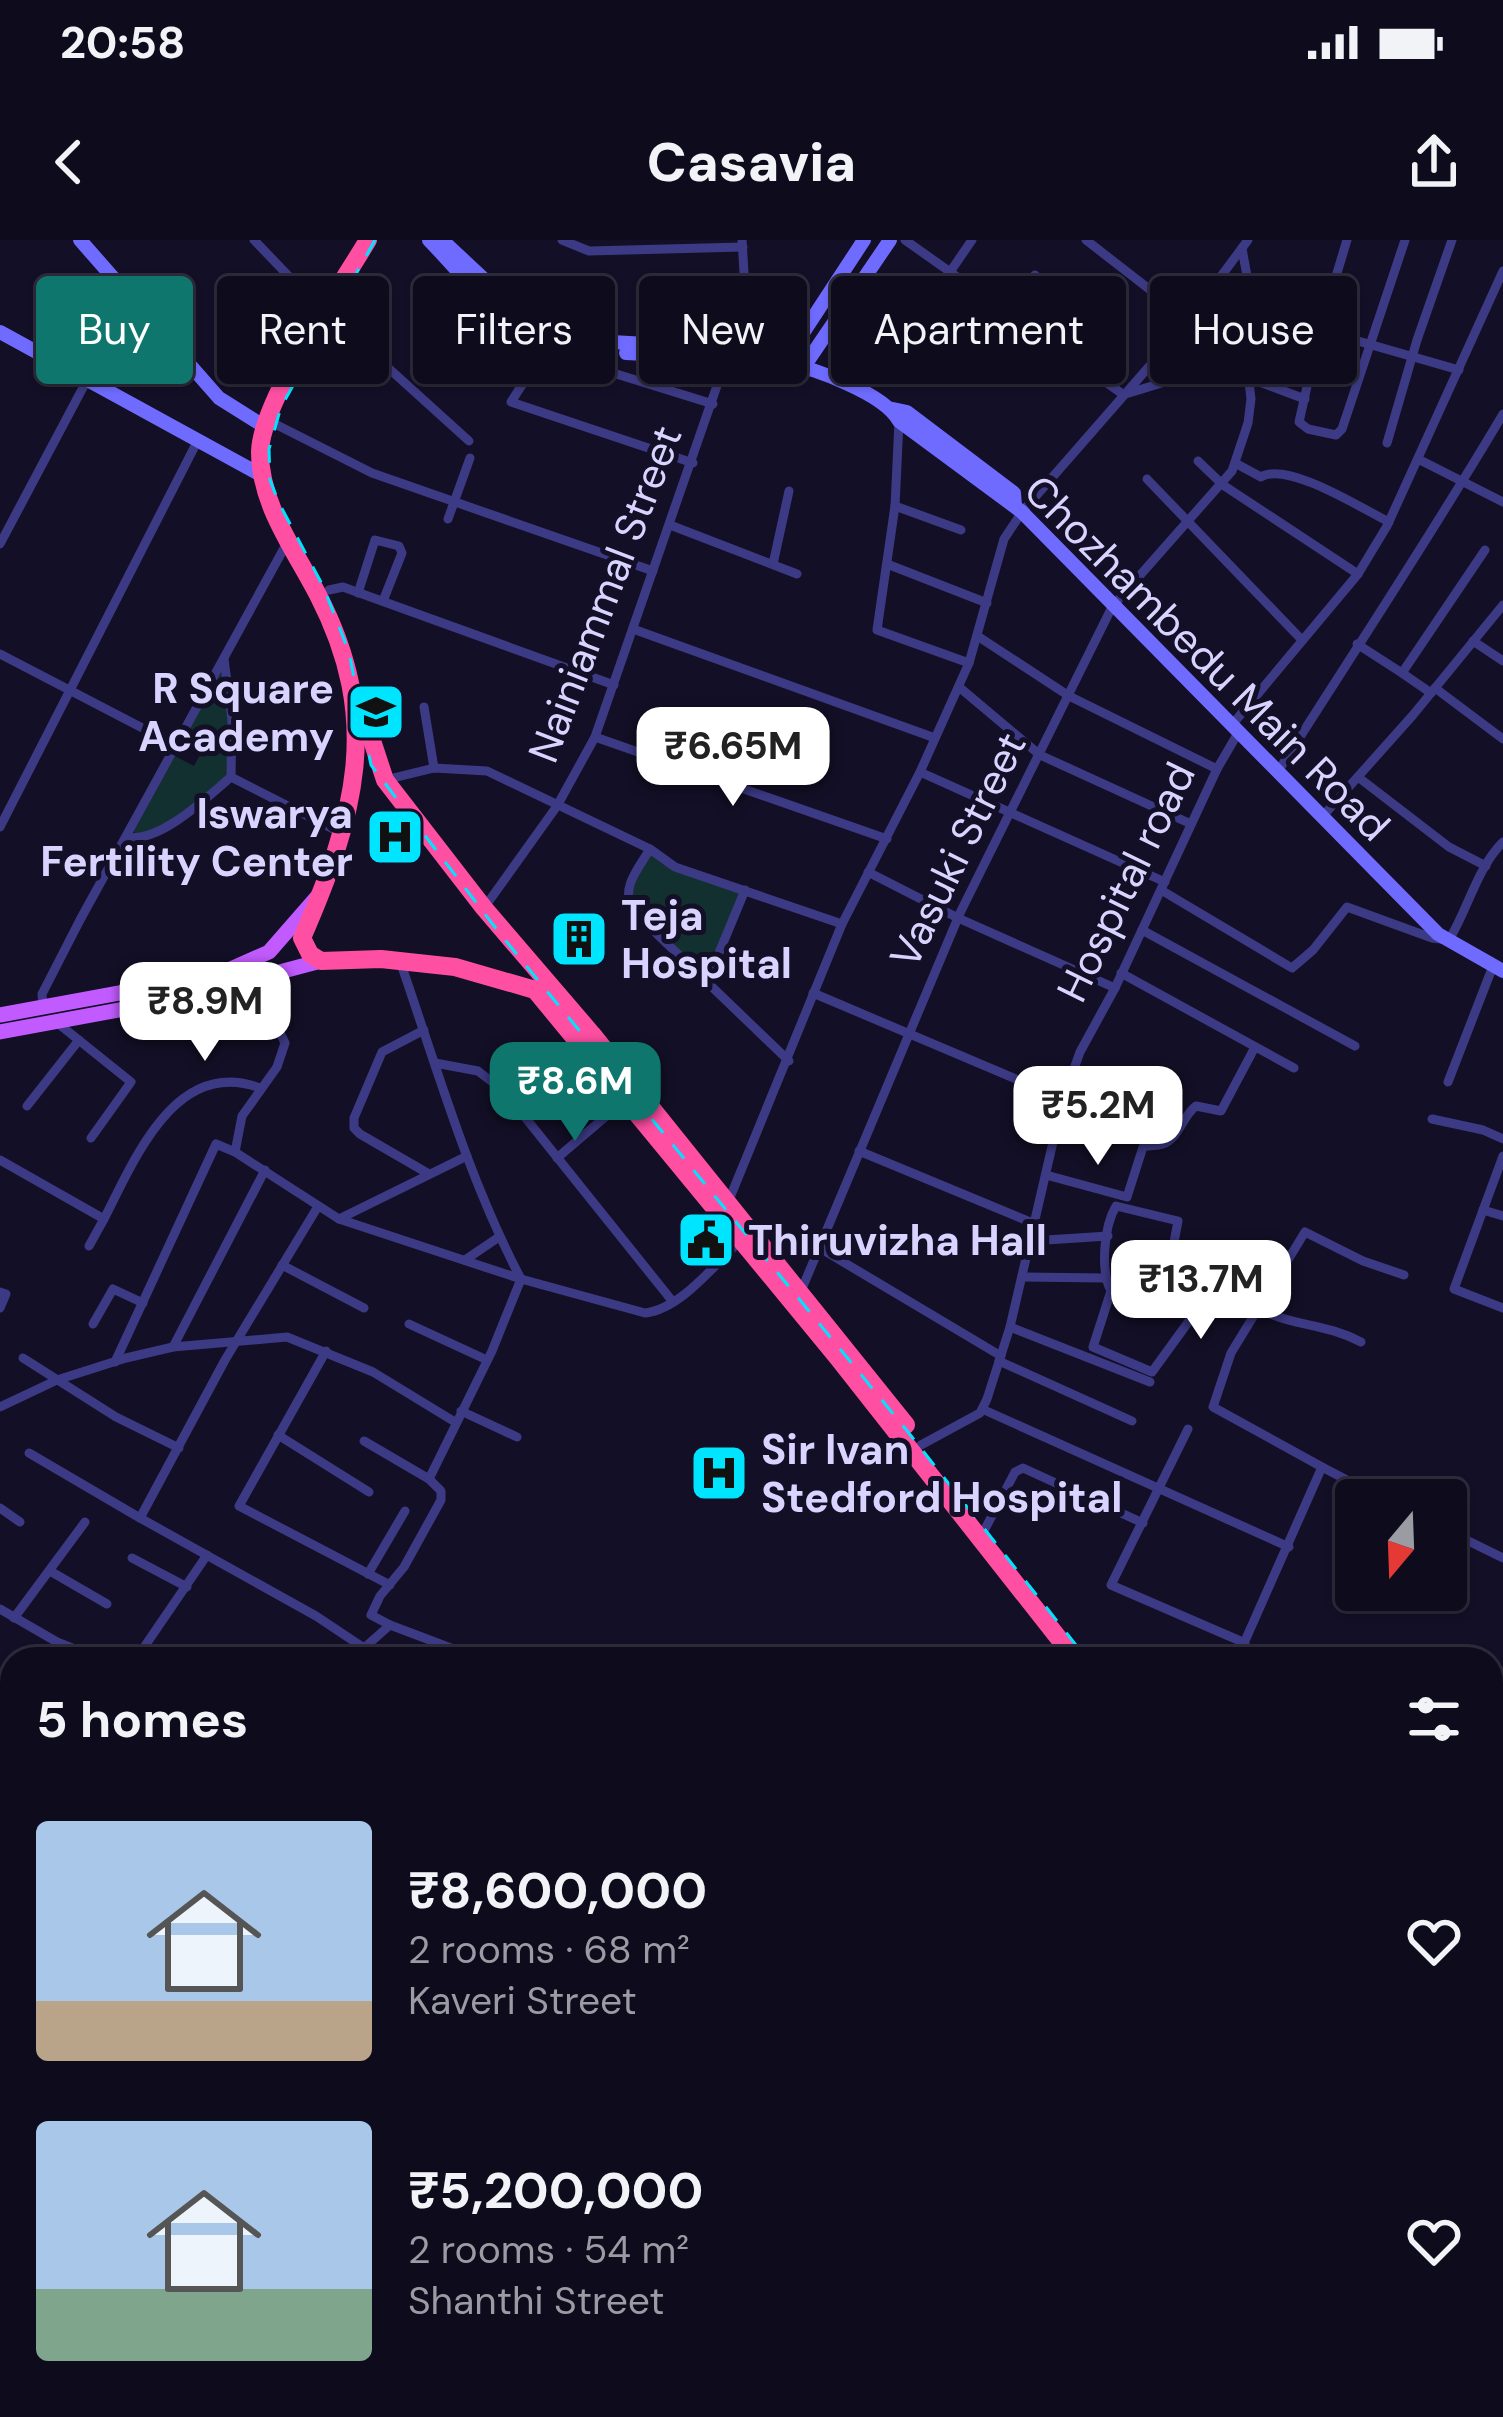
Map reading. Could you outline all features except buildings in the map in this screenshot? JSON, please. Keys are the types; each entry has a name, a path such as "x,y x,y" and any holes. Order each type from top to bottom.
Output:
{"highway":[{"path":"349,276 368,240"},
{"path":"354,276 378,240"},
{"path":"293,384 260,449 263,476 288,542 334,628 346,662 357,732 354,791 344,834 302,938 310,955 321,961 455,967 535,990 921,1445 1081,1647"},
{"path":"271,426 273,481 302,548 344,625 367,732 385,780 484,908 592,1034 741,1240 796,1297 1066,1647"},
{"path":"354,791 385,780"},
{"path":"513,981 522,976 518,949"}],"main road":[{"path":"0,1032 254,961 269,952 321,893"},
{"path":"0,1015 48,1017 178,999 321,961"}],"street":[{"path":"80,240 112,276"},
{"path":"254,240 290,276"},
{"path":"429,240 466,276"},
{"path":"442,240 532,324 559,339 639,344"},
{"path":"562,240 590,251 743,243"},
{"path":"807,327 864,240"},
{"path":"807,362 890,240"},
{"path":"905,240 956,276"},
{"path":"950,272 972,240"},
{"path":"1086,240 1150,290"},
{"path":"1336,276 1347,240"},
{"path":"1308,384 1301,426 1328,435 1340,433 1405,240"},
{"path":"1387,443 1452,240"},
{"name":"Nainiammal Street","path":"743,243 744,276"},
{"path":"1221,276 1245,244"},
{"path":"1245,244 1247,276"},
{"name":"Hospital road","path":"982,1408 1010,1328 1064,1099 1080,1052 1115,988 1235,730 1301,639 1358,574 1389,522 1503,271"},
{"path":"0,332 36,351"},
{"path":"1357,340 1460,370"},
{"path":"722,1208 789,1061 842,923 920,772 969,663 1004,538 1019,509 1150,365"},
{"path":"193,368 219,398 334,457 653,572"},
{"path":"807,369 838,380 896,415 895,506 877,630 969,663"},
{"path":"389,370 469,441"},
{"path":"615,373 713,404"},
{"path":"0,544 82,384"},
{"path":"96,384 263,476"},
{"path":"523,384 511,402 693,463"},
{"name":"Nainiammal Street","path":"484,908 557,806 595,737 718,384"},
{"path":"1108,384 1124,395"},
{"path":"1124,395 1159,384"},
{"path":"1249,384 1249,423 1233,467 1261,477 1270,471 1295,477 1389,522"},
{"path":"1265,384 1305,399"},
{"name":"Chozhambedu Main Road","path":"896,415 907,412 1014,494 1019,509 1112,607 1438,934 1498,968"},
{"path":"1277,772 1503,414"},
{"path":"0,827 198,440"},
{"path":"448,520 470,458"},
{"path":"1418,459 1503,502"},
{"path":"1198,461 1223,484 1358,574"},
{"name":"Vasuki Street","path":"796,1297 958,918 1112,607 1190,523 1233,467"},
{"path":"1147,479 1301,639"},
{"path":"773,564 789,491"},
{"path":"895,506 961,530"},
{"path":"670,524 797,574"},
{"path":"358,592 375,540 400,546 402,553 383,602"},
{"path":"91,1138 130,1082 48,1017 42,994 288,542"},
{"path":"1402,673 1485,550"},
{"path":"887,564 987,603"},
{"path":"329,590 343,587 358,592 614,686"},
{"path":"1322,817 1502,608"},
{"path":"633,629 935,738"},
{"path":"979,637 1069,696 1216,769"},
{"path":"1473,641 1503,662"},
{"path":"1357,644 1503,739"},
{"path":"0,654 177,746"},
{"path":"128,837 152,834 231,777 232,720 224,659"},
{"path":"958,687 1040,755 1191,824"},
{"path":"424,707 434,768"},
{"path":"595,737 887,839"},
{"path":"385,780 434,768 487,771 650,849 675,867 842,923"},
{"path":"920,772 1163,886 1292,968 1347,907 1449,940 1503,842"},
{"path":"231,777 344,834"},
{"path":"1358,777 1449,847 1486,866"},
{"path":"650,849 629,883 627,898 632,910 789,1061"},
{"path":"868,872 1115,988"},
{"path":"707,982 745,890"},
{"path":"1142,930 1355,1046"},
{"path":"400,961 466,1156 521,1279"},
{"path":"1448,1082 1498,968"},
{"path":"1121,973 1294,1068"},
{"path":"235,1152 242,1116 277,1067 285,1043 253,977"},
{"path":"813,993 1064,1099"},
{"path":"424,1030 382,1052 356,1110 354,1128 429,1174"},
{"path":"27,1106 79,1040"},
{"path":"1046,1175 1127,1197 1142,1150 1171,1139 1196,1106 1221,1112 1255,1047"},
{"path":"435,1063 463,1066 492,1081 673,1302"},
{"path":"89,1246 147,1138 175,1101 212,1085 234,1082 260,1088"},
{"path":"557,1158 626,1100"},
{"path":"1432,1119 1503,1139"},
{"path":"115,1361 216,1144 339,1219 521,1279 644,1312 658,1311 673,1302 741,1240"},
{"path":"859,1150 1035,1224"},
{"path":"339,1219 466,1156"},
{"path":"1503,1156 1454,1289 1503,1308"},
{"path":"0,1160 104,1219"},
{"path":"173,1347 265,1170"},
{"path":"1116,1206 1178,1221 1166,1286 1205,1299 1152,1372 1093,1346 1111,1291 1104,1278 1116,1206"},
{"path":"140,1518 225,1360 317,1208"},
{"path":"1483,1210 1503,1216"},
{"path":"1345,1479 1213,1407 1232,1353 1305,1232 1404,1275"},
{"path":"1031,1241 1108,1236"},
{"path":"465,1260 499,1237"},
{"path":"818,1247 1000,1359 1132,1421"},
{"path":"282,1265 364,1308"},
{"path":"1024,1276 1104,1278"},
{"path":"429,1479 521,1279"},
{"path":"93,1324 113,1289 143,1303"},
{"path":"0,1292 6,1294 0,1308"},
{"path":"1259,1309 1286,1322 1334,1328 1361,1342"},
{"path":"410,1324 487,1360"},
{"path":"1010,1328 1150,1382"},
{"path":"0,1408 57,1380 115,1361 173,1347 287,1336 373,1372 458,1416 517,1438"},
{"path":"326,1351 239,1506 390,1586"},
{"path":"23,1358 116,1417 178,1448"},
{"path":"921,1445 970,1420 982,1408 1289,1547"},
{"path":"1188,1429 1111,1585 1245,1643"},
{"path":"278,1435 369,1492"},
{"path":"364,1441 441,1491 441,1500 371,1615 448,1647"},
{"path":"29,1454 316,1616 354,1647"},
{"path":"1243,1647 1322,1467"},
{"path":"986,1528 1015,1472 1022,1468 1143,1523"},
{"path":"0,1508 20,1522"},
{"path":"368,1574 405,1511"},
{"path":"0,1625 50,1571 85,1522"},
{"path":"1467,1540 1503,1558"},
{"path":"144,1647 207,1556"},
{"path":"132,1558 187,1587"},
{"path":"50,1571 107,1604"},
{"path":"8,1613 70,1647"},
{"path":"367,1647 390,1625"},
{"path":"54,1647 57,1642"}],"green space":[{"path":"223,669 230,720 227,777 174,820 137,836 134,831 175,756 194,766 201,753 182,742"},
{"path":"651,853 742,892 707,977 633,903 634,881"}],"railway":[{"path":"375,240 281,407 269,449 270,480 279,503 323,586 349,652 371,765 501,935 1078,1647"}],"place":[{"name":"R Square Academy","path":"376,712"},
{"name":"Iswarya Fertility Center","path":"395,837"},
{"name":"Teja Hospital","path":"579,939"},
{"name":"Thiruvizha Hall","path":"706,1240"},
{"name":"Sir Ivan Stedford Hospital","path":"719,1473"}]}
